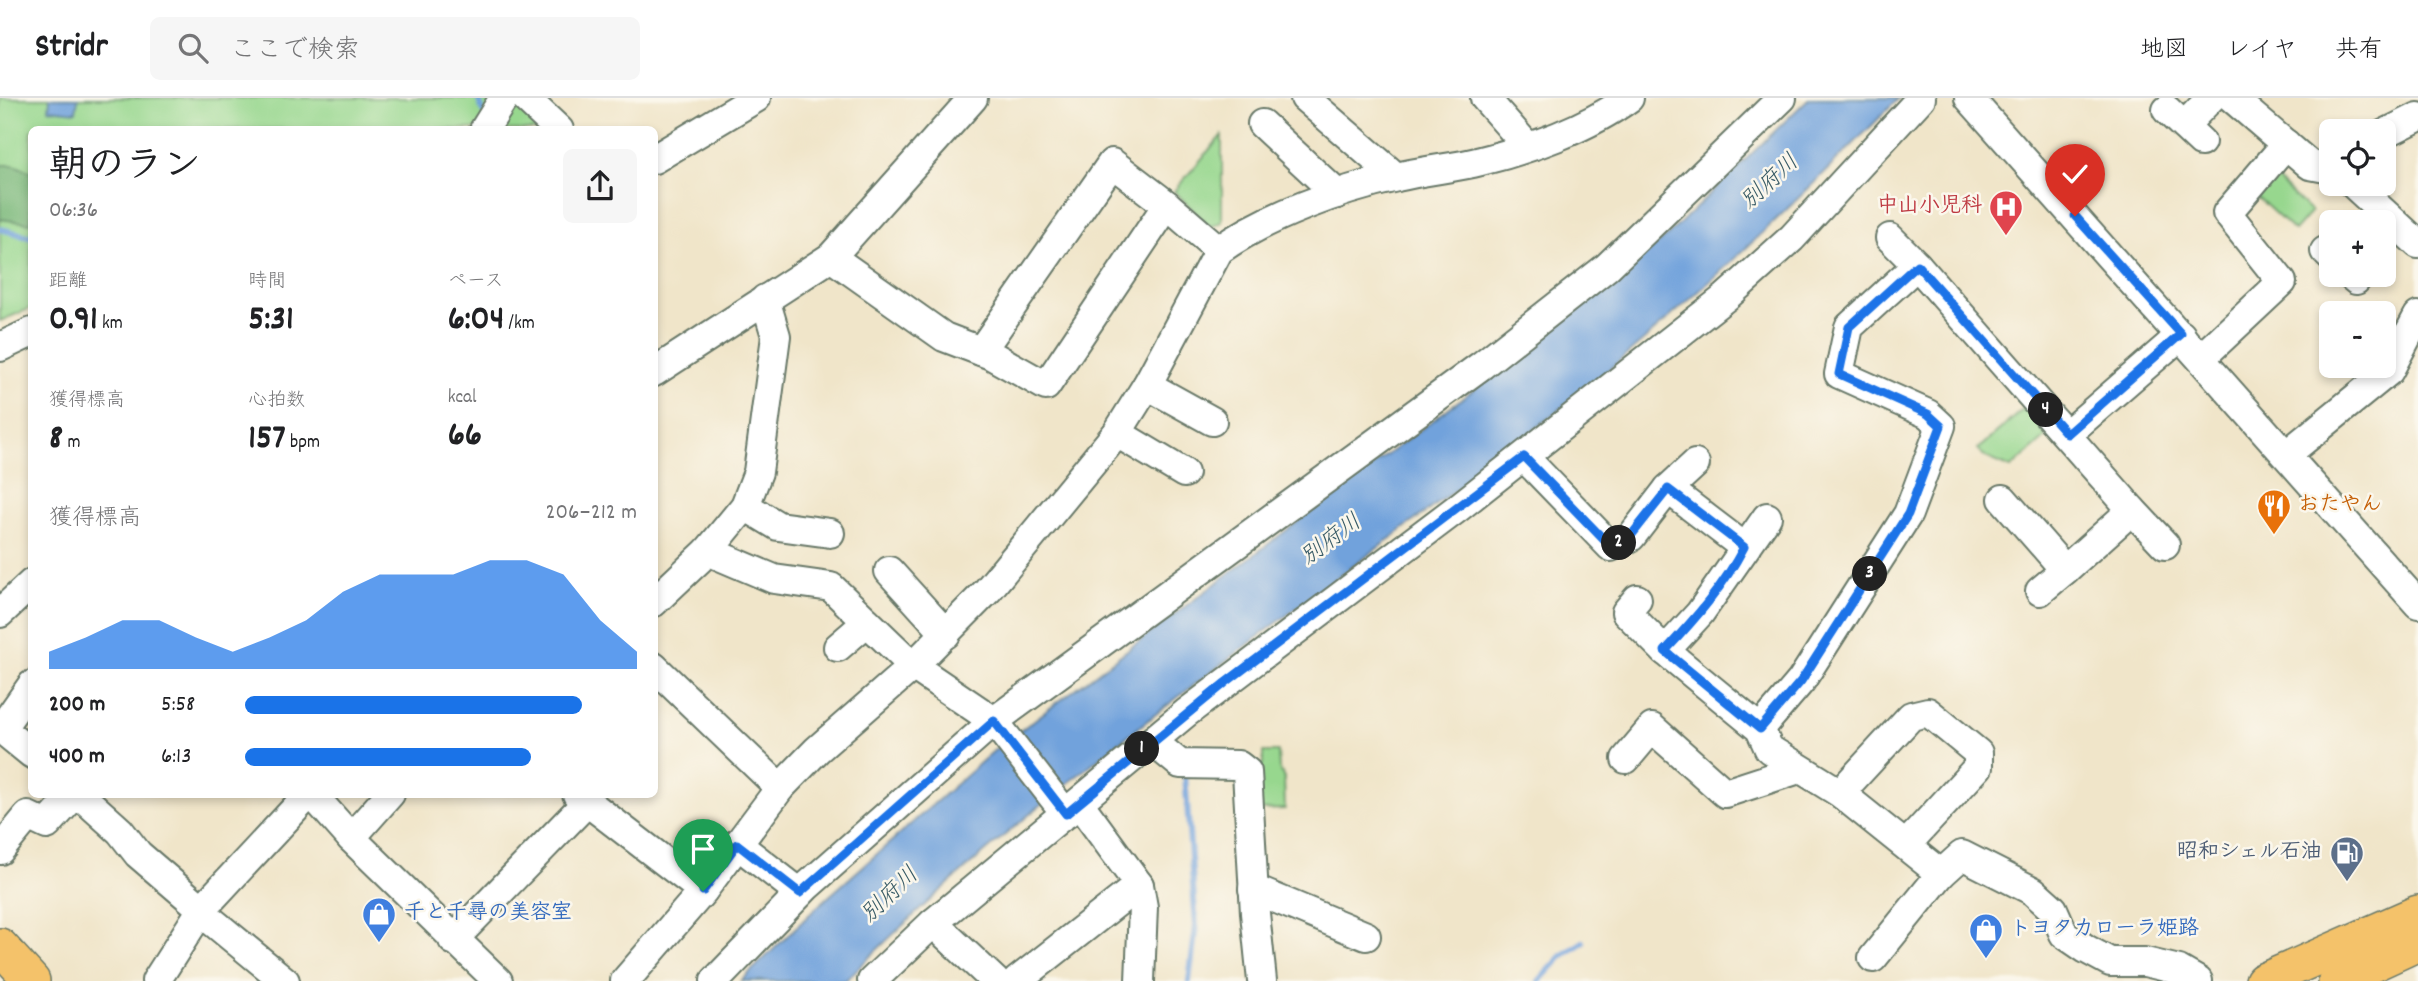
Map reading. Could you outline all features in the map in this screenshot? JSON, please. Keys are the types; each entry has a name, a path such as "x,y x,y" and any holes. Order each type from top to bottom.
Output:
{"main road":[{"path":"2263,981 2418,913"},
{"path":"2337,981 2418,943"},
{"path":"0,946 32,981"}],"street":[{"path":"486,126 504,98"},
{"path":"525,98 555,126"},
{"path":"658,157 756,98"},
{"path":"658,369 831,257 973,98"},
{"path":"1485,98 1527,146"},
{"path":"625,981 703,891 780,788 817,750 913,666 988,590 1117,433 1147,385 1219,250 1237,238 1337,194 1396,177 1482,161 1561,133 1629,98"},
{"path":"715,981 800,893 994,721 1482,365 1607,267 1782,98"},
{"path":"872,981 933,923 1152,741 1658,353 1792,238 1922,98"},
{"path":"1969,98 2202,357 2418,604"},
{"path":"2184,126 2211,98"},
{"path":"2232,98 2310,164 2319,166"},
{"path":"1317,102 1396,177"},
{"path":"2396,128 2418,117"},
{"path":"1262,124 1337,194"},
{"path":"2202,357 2282,282 2227,213 2286,144"},
{"path":"981,351 1112,163 1167,205 1219,250"},
{"path":"2363,196 2374,210"},
{"path":"831,257 944,337 981,351 1046,386 1167,205"},
{"path":"2396,227 2416,239"},
{"path":"1890,238 2165,545"},
{"path":"1760,729 1801,681 1908,514 1941,426 1928,414 1839,374 1849,327 1917,265"},
{"path":"658,598 708,551 745,506 758,472 764,444 766,402 776,335 765,299"},
{"path":"2287,454 2389,371 2418,316"},
{"path":"0,346 28,334"},
{"path":"2067,434 2181,334"},
{"path":"1147,385 1212,421"},
{"path":"1117,433 1184,473"},
{"path":"1524,457 1611,547 1630,537 1668,489 1695,464"},
{"path":"1668,489 1744,547"},
{"path":"2003,499 2065,570"},
{"path":"745,506 778,526 830,533"},
{"path":"2040,591 2132,510"},
{"path":"1665,651 1700,613 1767,517"},
{"path":"708,551 774,579 831,587 913,666 994,721 1139,885 1143,907 1140,981"},
{"path":"888,571 946,634"},
{"path":"1637,599 1626,612 1665,651 1760,729 1769,749 1840,793 1907,844 1941,874"},
{"path":"838,648 867,622"},
{"path":"658,671 780,788"},
{"path":"28,690 0,728 28,751"},
{"path":"1840,793 1911,716 1928,712 1978,753 1978,767 1907,844"},
{"path":"1626,759 1653,728 1725,793 1800,769"},
{"path":"1152,741 1180,764 1238,765 1247,772 1253,888 1262,981"},
{"path":"0,850 28,816 47,825 73,798"},
{"path":"82,798 120,831 138,854 202,909 207,917 285,981"},
{"path":"156,981 202,909 306,798"},
{"path":"314,798 453,940 498,981"},
{"path":"351,838 386,798"},
{"path":"453,940 582,799 703,891"},
{"path":"737,844 800,893"},
{"path":"1873,958 1941,874 1962,855 2033,891 2053,909 2064,934 2110,962 2145,962 2179,970 2198,981"},
{"path":"1017,981 1139,885"},
{"path":"1253,888 1366,936"},
{"path":"933,923 995,981"}],"green space":[{"path":"0,98 498,98 480,126 28,126 28,309 0,321"},
{"path":"511,98 542,126 496,126"},
{"path":"1222,135 1222,222 1210,227 1174,191"},
{"path":"0,165 14,165 28,171 28,223 0,219"},
{"path":"2273,176 2311,212 2294,231 2255,195"},
{"path":"2029,404 2047,424 2041,430 2047,436 2011,468 1983,456 1978,449"},
{"path":"1263,752 1278,752 1279,769 1284,776 1285,809 1258,810 1256,767 1263,764"}],"water":[{"path":"50,98 78,98 76,112 49,109"},
{"name":"別府川","path":"1809,98 1899,98 1731,262 1599,378 1463,484 1100,757 927,903 845,981 741,981 817,907 997,748 1553,330 1668,235"}],"waterway":[{"path":"478,98 483,112"},
{"path":"0,229 28,236"},
{"path":"1185,775 1196,926 1189,981"},
{"path":"1539,981 1562,956 1583,942"}],"place":[{"name":"中山小児科","path":"2006,237"},
{"name":"おたやん","path":"2274,536"},
{"name":"昭和シェル石油","path":"2347,883"},
{"name":"千と千尋の美容室","path":"379,944"},
{"name":"トヨタカローラ姫路","path":"1986,960"}],"route":[{"path":"703,891 737,844 800,893 994,721 1066,814 1140,750 1225,683 1524,457 1611,547 1630,537 1668,489 1744,547 1734,566 1700,613 1665,651 1685,671 1760,729 1801,681 1908,514 1941,426 1928,414 1839,374 1849,327 1917,265 2067,434 2181,334 2075,216"}]}
